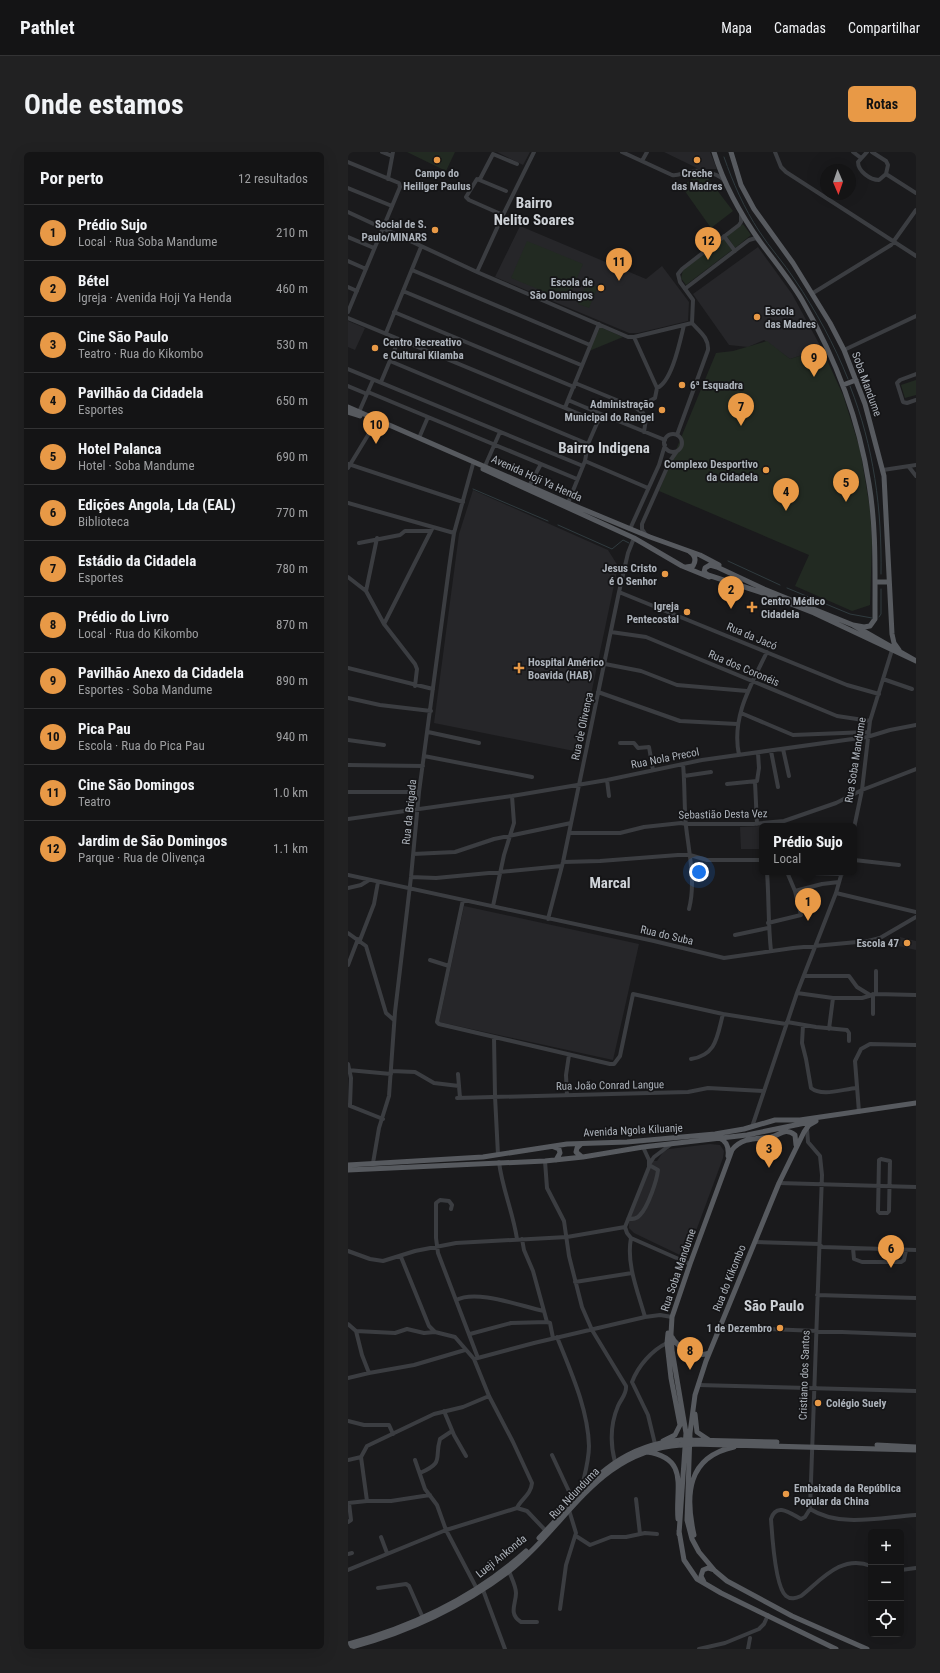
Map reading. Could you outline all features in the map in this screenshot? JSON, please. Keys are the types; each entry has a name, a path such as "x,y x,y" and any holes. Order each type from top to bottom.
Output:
{"main road":[{"path":"717,152 725,182 740,210 801,300 830,354 844,385 858,429 869,479 874,522 874,622 867,627 853,624"},
{"name":"Soba Mandume","path":"731,152 741,185 754,209 813,293 844,350 865,404 882,470 886,501 892,634 894,643 899,650"},
{"path":"844,385 855,381"},
{"name":"Avenida Hoji Ya Henda","path":"348,407 568,503 650,537 690,551 720,565 734,575"},
{"name":"Avenida Hoji Ya Henda","path":"348,412 376,422 473,464 634,538 682,566 701,574 727,581"},
{"path":"682,566 690,567 694,564 695,557 690,551"},
{"path":"708,565 713,565 764,589 853,624 916,661 814,613 763,593 706,574 705,568 708,565"},
{"path":"875,582 889,582"},
{"name":"Avenida Ngola Kiluanje","path":"348,1165 498,1155 582,1144 722,1134 779,1120 800,1120 916,1104"},
{"name":"Avenida Ngola Kiluanje","path":"348,1170 545,1161 583,1157 644,1147 777,1130 816,1121 916,1104"},
{"path":"795,1149 807,1127 816,1121"},
{"name":"Rua Soba Mandume","path":"679,1534 686,1433 670,1352 672,1317 732,1150 740,1142 774,1136 785,1131 795,1134 795,1149"},
{"path":"717,1138 723,1140 728,1146 728,1160"},
{"path":"582,1144 578,1146 576,1152 583,1157"},
{"path":"553,1147 560,1151 560,1155 556,1160"},
{"name":"Rua do Kikombo","path":"710,1566 699,1552 692,1539 687,1520 692,1418 698,1386 709,1353 779,1183 795,1149"},
{"path":"657,1444 675,1435 680,1425 671,1378 670,1352 667,1343 668,1331 672,1324"},
{"path":"671,1334 679,1346 702,1355 709,1353"},
{"path":"670,1352 676,1348 681,1348 701,1356 704,1359 705,1364"},
{"path":"698,1386 696,1428 700,1435 711,1440"},
{"name":"Rua Ndunduma","path":"348,1648 378,1640 425,1622 509,1571 542,1541 592,1485 614,1468 643,1450 657,1444 711,1440 916,1450"},
{"name":"Rua Ndunduma","path":"692,1442 742,1445 916,1447"},
{"name":"Rua Ndunduma","path":"643,1450 681,1443"},
{"path":"742,1445 723,1450 709,1456 697,1469 692,1481 690,1512 694,1535 710,1566 727,1581 756,1598 867,1649"},
{"path":"643,1450 662,1456 675,1467 679,1480 679,1534 684,1560 694,1576 705,1584 836,1649"},
{"name":"Lueji Ankonda","path":"348,1644 379,1635 423,1618 480,1589 508,1566 546,1531 581,1491 615,1462 643,1450"},
{"path":"705,1584 701,1576 703,1570 708,1568 715,1571"}],"street":[{"path":"382,152 392,154 388,178"},
{"path":"477,272 502,215 534,152"},
{"path":"622,152 672,175 678,176 688,172 703,172 718,176 725,182"},
{"path":"642,161 647,152"},
{"path":"775,152 781,167 786,172 916,256"},
{"path":"853,152 861,158"},
{"path":"867,152 858,162 860,169 874,180 879,180 886,174 888,165 886,161 872,152"},
{"path":"480,179 493,154 517,164"},
{"path":"348,162 388,178 400,185 348,312"},
{"path":"886,174 916,194"},
{"path":"502,215 467,199 474,180 480,179 506,191"},
{"path":"348,188 392,206"},
{"path":"676,435 708,350 706,339 692,323 693,300 686,288 680,282 679,271 741,222 740,210"},
{"path":"813,293 895,242 916,210"},
{"path":"348,212 421,247 628,337 634,337 692,323"},
{"path":"724,236 735,251"},
{"path":"348,237 374,248"},
{"path":"686,288 752,238 756,238 762,243"},
{"path":"386,333 421,247"},
{"path":"348,262 366,269"},
{"path":"412,270 590,345"},
{"path":"348,287 357,291"},
{"path":"403,291 581,365"},
{"path":"394,312 574,385 636,408 643,413 646,418 644,432"},
{"path":"844,350 916,316"},
{"path":"348,318 598,422"},
{"path":"565,408 581,365 599,324"},
{"path":"657,388 664,384 670,374 684,325"},
{"path":"634,337 657,388 654,398 636,408"},
{"path":"381,382 399,339"},
{"path":"390,361 588,444"},
{"path":"348,369 583,466"},
{"path":"916,374 900,380 898,383 903,402 907,403 916,400"},
{"path":"359,412 373,380"},
{"path":"348,386 428,417 577,479"},
{"path":"568,400 665,440"},
{"path":"568,503 585,461 588,444 601,414"},
{"path":"419,438 428,417"},
{"path":"376,422 348,466 463,502"},
{"path":"485,466 500,432"},
{"path":"665,440 671,435 676,435"},
{"path":"650,537 643,532 642,524 670,460 681,448 682,442 676,435"},
{"path":"630,529 662,458 665,440"},
{"path":"665,445 669,451 677,451"},
{"path":"585,461 648,488"},
{"name":"Rua da Brigada","path":"373,1163 379,1128 388,1102 394,1020 410,890 417,809 454,533 473,464"},
{"path":"529,486 541,464"},
{"path":"882,470 909,467 916,464"},
{"path":"909,467 916,476"},
{"path":"348,503 432,529 454,533"},
{"path":"360,543 377,538 400,535 404,532 432,529"},
{"path":"384,624 432,529"},
{"path":"366,591 377,538"},
{"name":"Rua de Olivença","path":"548,919 563,864 578,784 605,664 619,592 628,553 634,538"},
{"path":"348,577 366,591 384,624 417,667 416,686"},
{"name":"Rua da Jacó","path":"619,592 847,685 879,694"},
{"name":"Rua dos Coronéis","path":"611,632 646,637 837,716 870,721"},
{"name":"Rua Soba Mandume","path":"855,823 862,790 870,721 892,650"},
{"path":"739,755 736,740 737,724 747,691 766,652"},
{"path":"605,664 641,671 677,685 747,691"},
{"path":"348,668 433,690"},
{"path":"884,679 912,689"},
{"path":"598,692 680,721 737,724"},
{"path":"348,698 380,705 431,711"},
{"path":"741,713 793,735 868,732"},
{"name":"Rua Nola Precol","path":"348,819 512,796 607,780 683,764 867,737 890,730 916,725"},
{"path":"428,732 479,743"},
{"path":"348,740 384,745"},
{"path":"620,743 634,743 638,748 649,747 653,770"},
{"path":"783,749 789,776"},
{"path":"771,751 778,787"},
{"path":"757,824 755,782 758,780 758,752"},
{"path":"424,756 532,777"},
{"path":"683,764 692,896 689,909"},
{"path":"348,765 423,766"},
{"name":"Sebastião Desta Vez","path":"764,823 797,818 916,769"},
{"path":"684,776 711,772"},
{"path":"607,780 609,796"},
{"path":"727,784 755,782"},
{"path":"348,792 419,792"},
{"path":"493,906 509,837 514,823 512,796"},
{"path":"413,854 448,853 463,850 494,839 571,823"},
{"name":"Sebastião Desta Vez","path":"569,833 620,834 657,826 681,823 757,824"},
{"path":"411,877 432,878 500,873 563,864 678,854 690,855 707,860 759,860"},
{"path":"857,860 899,864"},
{"path":"767,875 769,894 768,925 771,950"},
{"path":"735,935 801,915 795,891 788,875"},
{"path":"752,1127 796,993 816,946 842,875"},
{"name":"Rua do Suba","path":"348,876 654,941 724,958 742,957 771,950 875,940 916,917"},
{"path":"348,888 361,885 368,880"},
{"path":"348,966 374,904 378,882"},
{"path":"795,891 822,884 840,882"},
{"path":"836,893 916,912"},
{"path":"462,900 438,1023 569,1055 614,1064 618,1061 633,994 723,1014 848,1031 849,1041"},
{"path":"348,933 359,939 366,946 386,1014 394,1020"},
{"path":"430,960 449,966"},
{"path":"873,1014 873,994 876,971"},
{"path":"804,976 849,976 857,987 873,994"},
{"path":"796,993 833,998 859,998 873,994 916,995"},
{"path":"829,1029 833,998"},
{"path":"691,1058 700,1057 710,1051 716,1040 723,1014"},
{"path":"803,1025 802,1043 811,1088 814,1090 831,1093 837,1090 857,1088"},
{"path":"494,1037 498,1155"},
{"path":"859,1112 855,1057 865,1046 870,1044 916,1045"},
{"path":"567,1095 566,1075 569,1055"},
{"path":"348,1064 349,1105 383,1119"},
{"path":"349,1070 415,1072 434,1083 458,1086 458,1074"},
{"name":"Rua João Conrad Langue","path":"458,1086 458,1098 688,1092 708,1088 763,1091"},
{"name":"Cristiano dos Santos","path":"807,1127 808,1142 821,1158 822,1184 816,1295 810,1509"},
{"path":"675,1143 660,1151 650,1164 625,1227 631,1238 690,1264"},
{"path":"628,1219 637,1218 641,1215 653,1188 658,1170 650,1164 644,1147"},
{"path":"879,1160 890,1161 889,1211 887,1213 880,1214 878,1211 878,1186 879,1160"},
{"path":"545,1161 549,1193 562,1215 567,1237 569,1256 582,1307 592,1330 626,1388 613,1426 611,1447 615,1462"},
{"path":"499,1162 502,1184 513,1216 517,1239"},
{"path":"779,1183 916,1187"},
{"path":"451,1209 452,1205 449,1201 440,1200 436,1203 436,1247 470,1334 476,1359 489,1396 513,1442 532,1484 530,1491 517,1508"},
{"path":"348,1251 376,1261 390,1260 436,1247 482,1240 567,1237 625,1227"},
{"path":"631,1238 630,1256 632,1273 645,1316"},
{"path":"522,1239 524,1250 533,1271 547,1322 550,1323 581,1401 588,1435 588,1459 581,1491"},
{"path":"755,1242 818,1244 822,1247 916,1250"},
{"path":"853,1248 854,1258 862,1262 901,1262 904,1260 906,1250"},
{"path":"401,1256 425,1320 435,1332"},
{"path":"575,1282 632,1273"},
{"path":"456,1300 466,1296 481,1295 544,1311"},
{"path":"816,1295 916,1298"},
{"path":"476,1359 645,1316 660,1314 672,1317"},
{"path":"470,1334 511,1323 547,1322"},
{"path":"348,1324 356,1331 362,1355 369,1373"},
{"path":"720,1327 916,1335"},
{"path":"356,1331 395,1333 407,1329 424,1333 435,1332 443,1335 454,1336 465,1350 476,1359"},
{"path":"657,1444 648,1415 633,1386 634,1376 640,1367 656,1348 667,1343"},
{"path":"348,1378 414,1365 465,1350"},
{"path":"626,1388 633,1386"},
{"path":"698,1386 813,1387 916,1391"},
{"path":"367,1501 361,1457 367,1446 444,1411 463,1407 489,1396"},
{"path":"444,1411 452,1431 466,1456"},
{"path":"348,1421 364,1425 389,1425 392,1434"},
{"path":"420,1474 436,1464 439,1457 440,1439 452,1431"},
{"path":"552,1455 573,1500"},
{"path":"348,1460 361,1457"},
{"path":"415,1460 425,1489 440,1510 446,1530 480,1589 505,1649"},
{"path":"348,1522 351,1520 349,1503 391,1501 430,1495"},
{"path":"636,1499 640,1534"},
{"path":"348,1570 446,1530 517,1508 527,1511 546,1531"},
{"path":"868,1565 860,1562 841,1564 801,1596 792,1598 786,1595 781,1589 778,1575 771,1519 773,1513 779,1509 785,1510 801,1518 805,1516 810,1509 823,1517 837,1520 916,1515"},
{"path":"560,1609 566,1565 576,1536 576,1530 569,1510"},
{"path":"576,1536 590,1545 611,1538 626,1537 649,1532 657,1534"},
{"path":"381,1537 387,1553"},
{"path":"904,1570 916,1568"},
{"path":"509,1571 516,1588 512,1608 515,1617 521,1622 537,1622"},
{"path":"378,1588 406,1584 409,1586 423,1618"},
{"path":"699,1649 725,1643 759,1629 764,1624 768,1615"},
{"path":"748,1649 750,1638"}],"shaded area":[{"name":"Campo do Heiliger Paulus","path":"407,152 455,152 446,171"},
{"path":"497,152 530,152 523,165"},
{"name":"Creche das Madres","path":"664,152 710,152 717,169 699,169"},
{"path":"696,175 707,177 733,211 711,228 682,187"},
{"path":"743,224 751,235 735,248 727,236"},
{"name":"Escola de São Domingos","path":"520,226 646,279 662,266 689,302 688,321 638,333 629,333 495,277"},
{"path":"724,238 732,250 686,285 681,278 683,270"},
{"path":"527,241 583,264 567,301 511,278"},
{"name":"Escola das Madres","path":"758,247 792,294 822,349 790,359 764,340 748,347 729,345 693,294"},
{"path":"587,282 598,287 589,308 578,304"},
{"path":"348,321 365,328 355,350 348,347"},
{"path":"600,327 623,337 589,351"},
{"name":"Complexo Desportivo da Cidadela","path":"767,341 790,359 822,349 843,395 860,449 870,509 872,541 870,605 852,611 795,586 809,555 659,491 716,353 733,351"},
{"path":"916,380 916,395 905,398 901,385"},
{"name":"Hospital Américo Boavida (HAB)","path":"473,490 608,550 618,566 579,752 434,723 459,534"},
{"path":"759,826 759,849 741,849 740,827"},
{"path":"464,906 639,944 613,1060 439,1022"},
{"name":"Escola 47","path":"900,937 916,941 916,950 898,946"},
{"path":"710,1144 720,1145 724,1151 723,1158 686,1258 634,1233 629,1228 629,1221 652,1161 657,1161 663,1152 669,1149"}],"waterway":[{"path":"724,157 735,186 748,213 810,304 831,340 848,379"},
{"path":"850,386 865,432 875,478 880,526 881,574"},
{"path":"473,489 548,521"},
{"path":"558,525 612,549 623,540 629,543"},
{"path":"728,561 780,585"},
{"path":"787,588 850,614 872,618"},
{"path":"879,617 881,614 881,589"}],"place":[{"name":"Campo do Heiliger Paulus","path":"437,160"},
{"name":"Creche das Madres","path":"697,160"},
{"name":"Social de S. Paulo/MINARS","path":"435,230"},
{"name":"Jardim de São Domingos","path":"708,260"},
{"name":"Cine São Domingos","path":"619,281"},
{"name":"Escola de São Domingos","path":"601,288"},
{"name":"Escola das Madres","path":"757,317"},
{"name":"Centro Recreativo e Cultural Kilamba","path":"375,348"},
{"name":"Pavilhão Anexo da Cidadela","path":"814,377"},
{"name":"6ª Esquadra","path":"682,385"},
{"name":"Administração Municipal do Rangel","path":"662,410"},
{"name":"Estádio da Cidadela","path":"741,426"},
{"name":"Pica Pau","path":"376,444"},
{"name":"Complexo Desportivo da Cidadela","path":"766,470"},
{"name":"Hotel Palanca","path":"846,502"},
{"name":"Pavilhão da Cidadela","path":"786,511"},
{"name":"Jesus Cristo é O Senhor","path":"665,574"},
{"name":"Centro Médico Cidadela","path":"752,607"},
{"name":"Bétel","path":"731,609"},
{"name":"Igreja Pentecostal","path":"687,612"},
{"name":"Hospital Américo Boavida (HAB)","path":"519,668"},
{"name":"Prédio Sujo","path":"808,921"},
{"name":"Escola 47","path":"907,943"},
{"name":"Cine São Paulo","path":"769,1168"},
{"name":"Edições Angola, Lda (EAL)","path":"891,1268"},
{"name":"1 de Dezembro","path":"780,1328"},
{"name":"Prédio do Livro","path":"690,1370"},
{"name":"Colégio Suely","path":"818,1403"},
{"name":"Embaixada da República Popular da China","path":"786,1494"}],"district":[{"name":"Bairro Nelito Soares","path":"534,212"},
{"name":"Bairro Indigena","path":"604,448"},
{"name":"Marcal","path":"610,883"},
{"name":"São Paulo","path":"774,1306"}]}
